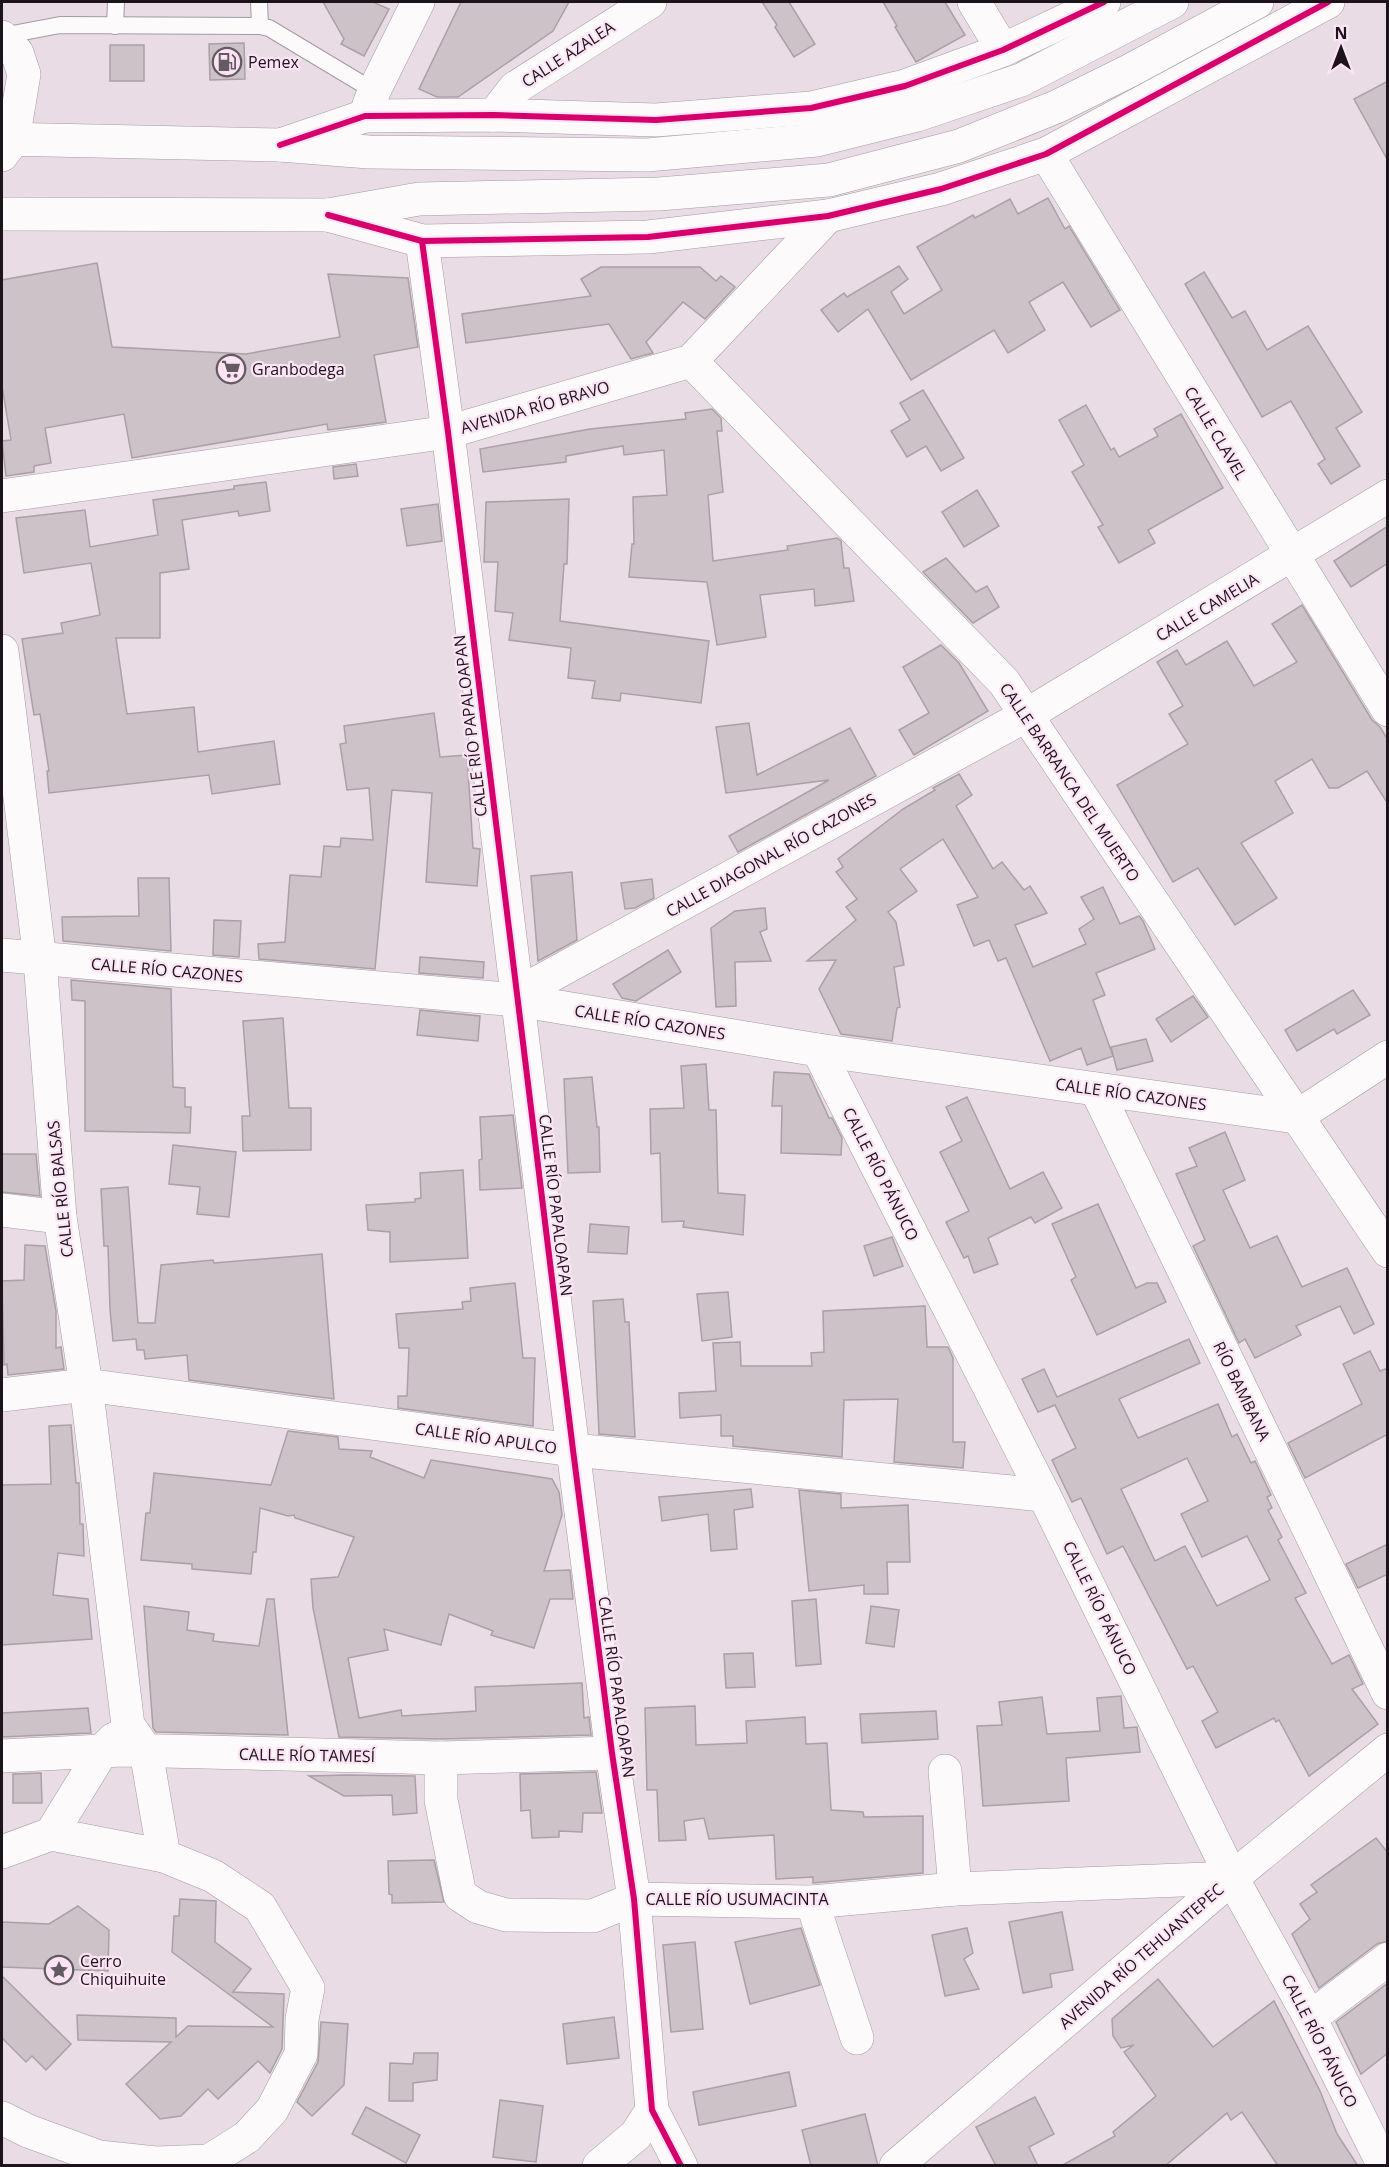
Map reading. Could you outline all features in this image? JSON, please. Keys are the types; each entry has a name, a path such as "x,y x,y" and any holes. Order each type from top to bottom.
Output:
{"street":[{"path":"370,104 418,2"},
{"name":"CALLE AZALEA","path":"494,116 515,88 650,2"},
{"path":"974,2 1003,50"},
{"path":"280,145 370,104 494,116 656,120 811,108 905,86 1003,50 1104,2"},
{"path":"2,36 17,53 24,74 5,145 280,145 369,152 647,155 817,140 917,115 1021,80 1172,2"},
{"path":"2,214 328,215 419,199 659,194 829,180 959,146 1056,107 1129,71 1257,2"},
{"path":"328,215 422,241 648,237 828,216 941,189 1046,154 1328,2"},
{"name":"CALLE CLAVEL","path":"1046,154 1388,711"},
{"path":"691,362 828,216"},
{"name":"CALLE RÍO PAPALOAPAN","path":"422,241 448,432 573,1450 612,1753 634,1899 652,2110 681,2166"},
{"name":"AVENIDA RÍO BRAVO","path":"2,496 448,432 691,362"},
{"name":"CALLE BARRANCA DEL MUERTO","path":"691,362 1004,682 1388,1251"},
{"name":"CALLE CAMELIA","path":"1025,716 1388,496"},
{"name":"CALLE RÍO BALSAS","path":"2,651 40,960 60,1217 137,1738 164,1856"},
{"name":"CALLE DIAGONAL RÍO CAZONES","path":"517,997 1025,716"},
{"name":"CALLE RÍO CAZONES","path":"2,956 517,997 818,1050 1296,1117"},
{"name":"CALLE RÍO PÁNUCO","path":"818,1050 1044,1495 1232,1878 1310,2018 1384,2166"},
{"path":"1296,1117 1388,1057"},
{"name":"RÍO BAMBANA","path":"1096,1089 1388,1693"},
{"path":"2,1210 60,1217"},
{"name":"CALLE RÍO APULCO","path":"2,1395 86,1385 573,1450 1044,1495"},
{"path":"2,1756 102,1751 137,1738"},
{"name":"CALLE RÍO TAMESÍ","path":"137,1738 441,1758 612,1753"},
{"name":"AVENIDA RÍO TEHUANTEPEC","path":"897,2166 1232,1878 1388,1750"},
{"path":"51,1834 102,1751"},
{"name":"CALLE RÍO USUMACINTA","path":"441,1758 441,1800 460,1895 478,1907 506,1915 593,1916 634,1899 812,1902 955,1889 1232,1878"},
{"path":"945,1772 955,1889"},
{"path":"2,1852 51,1834 164,1856 213,1876 260,1907 308,1988 302,2019 301,2054 272,2110 247,2137 209,2161 156,2163 99,2157 28,2131 2,2118"},
{"path":"812,1902 857,2038"},
{"path":"1310,2018 1388,1959"},
{"path":"599,2166 636,2135 652,2110"}],"lane":[{"path":"115,26 116,2"},
{"path":"259,2 260,26"},
{"path":"2,36 60,25 260,26 269,28 370,104"}],"building":[{"path":"323,2 373,2 389,9 364,56 341,44 344,39"},
{"path":"461,2 569,2 553,31 458,97 437,97 419,89"},
{"path":"762,2 789,2 815,44 794,57"},
{"path":"883,2 945,2 965,35 916,62"},
{"name":"Pemex","path":"244,43 245,79 210,80 209,44"},
{"path":"110,45 144,45 144,81 110,81"},
{"path":"1388,81 1388,161 1354,99"},
{"path":"1048,198 1065,229 1069,226 1120,310 1091,327 1063,282 1029,302 1045,330 1008,353 994,330 911,380 868,309 838,332 821,310 844,293 847,297 899,266 908,279 891,292 904,314 942,290 917,247 973,215 975,218 1010,199 1018,214"},
{"path":"97,263 112,347 246,354 340,337 328,274 408,278 418,347 374,355 386,422 328,430 327,424 132,458 124,414 45,428 51,463 34,466 34,472 6,476 2,441 11,440 2,386 2,280"},
{"path":"601,267 700,267 716,281 721,276 735,287 705,319 683,302 646,342 653,353 631,359 609,324 466,343 462,314 591,296 581,279"},
{"path":"1204,272 1232,318 1245,311 1267,350 1308,326 1362,412 1336,428 1360,466 1331,484 1318,464 1325,459 1291,401 1262,417 1185,284"},
{"path":"923,390 964,458 941,471 926,446 907,457 891,431 910,420 900,403"},
{"path":"1086,405 1111,450 1114,448 1119,457 1158,436 1154,429 1181,414 1223,488 1148,530 1155,543 1119,563 1098,527 1103,525 1072,472 1084,465 1059,420"},
{"path":"712,409 721,418 722,431 717,431 723,492 708,495 713,561 788,550 787,546 837,538 841,541 844,568 849,568 854,601 815,606 814,589 760,595 766,637 717,645 707,582 629,577 632,544 634,544 633,497 667,495 664,450 624,455 623,446 566,456 566,462 483,472 480,449 590,429 686,419 685,413"},
{"path":"356,464 358,476 334,479 333,467"},
{"path":"266,482 270,511 239,516 238,511 182,520 189,569 160,573 160,638 116,638 127,714 194,707 198,752 274,741 280,784 212,794 209,775 49,793 47,771 49,771 40,714 34,715 22,639 63,633 61,623 100,615 91,563 24,573 16,518 85,510 90,547 158,535 153,500 234,489 234,486"},
{"path":"977,490 999,526 964,547 942,512"},
{"path":"569,499 567,564 564,564 560,621 709,641 701,703 621,693 620,701 592,698 595,681 568,678 571,648 509,640 513,613 495,611 498,562 484,562 486,502"},
{"path":"438,504 442,541 407,546 401,509"},
{"path":"1388,526 1388,563 1351,587 1334,561"},
{"path":"946,558 976,592 987,586 999,607 973,623 923,572"},
{"path":"1302,605 1372,720 1380,727 1388,740 1388,804 1367,771 1338,788 1329,788 1312,759 1275,781 1293,813 1241,843 1277,898 1235,925 1198,868 1173,882 1117,785 1188,744 1169,714 1183,706 1157,662 1177,650 1186,665 1227,641 1254,686 1297,662 1272,624"},
{"path":"941,645 959,663 988,711 914,755 899,730 929,713 903,667"},
{"path":"434,713 440,757 467,755 473,848 480,849 477,886 426,882 432,793 392,790 375,969 259,959 258,944 285,942 290,875 321,877 324,846 340,847 341,838 373,840 369,788 347,790 340,744 346,743 344,726"},
{"path":"749,723 757,775 850,728 876,776 738,852 729,836 829,780 726,793 716,727"},
{"path":"959,774 972,795 956,806 993,869 1002,862 1024,890 1030,886 1047,913 1015,925 1033,967 1086,944 1079,929 1094,919 1081,897 1103,887 1120,924 1139,916 1143,921 1155,949 1096,973 1105,995 1093,1000 1113,1056 1087,1065 1081,1048 1050,1061 1006,958 998,961 989,940 974,946 957,905 978,897 943,839 900,869 917,891 888,912 896,922 904,965 894,967 900,1007 897,1008 892,1041 841,1034 819,989 836,960 807,961 856,920 846,907 857,899 836,872 843,867 838,859 903,809 935,790 933,788"},
{"path":"572,872 577,940 538,961 531,876"},
{"path":"138,878 169,878 171,951 63,941 62,917 139,916"},
{"path":"652,879 654,898 635,908 625,909 621,883"},
{"path":"765,908 767,929 760,932 771,961 735,962 736,1006 716,1007 711,928 735,911"},
{"path":"214,920 241,921 239,957 213,955"},
{"path":"668,950 681,972 636,1001 622,998 613,984"},
{"path":"420,957 484,962 483,978 419,973"},
{"path":"71,980 171,989 173,1087 185,1088 185,1107 191,1107 190,1133 85,1131 85,1001 72,1000"},
{"path":"1353,990 1370,1015 1337,1034 1334,1029 1297,1051 1285,1030"},
{"path":"1193,996 1208,1017 1171,1042 1156,1019"},
{"path":"420,1010 480,1016 478,1041 417,1035"},
{"path":"283,1018 289,1108 311,1108 311,1150 243,1151 242,1116 250,1116 243,1021"},
{"path":"1146,1039 1153,1061 1117,1070 1111,1047"},
{"path":"706,1064 709,1110 716,1110 718,1193 745,1195 743,1235 683,1227 684,1221 662,1222 660,1153 651,1154 650,1109 684,1108 681,1066"},
{"path":"774,1072 809,1074 829,1118 832,1118 842,1138 841,1155 781,1153 782,1106 772,1106"},
{"path":"592,1077 597,1127 599,1127 600,1172 568,1173 564,1079"},
{"path":"967,1097 1010,1189 1043,1172 1062,1208 1035,1223 1031,1217 988,1238 998,1264 974,1273 968,1256 964,1258 946,1222 969,1211 940,1152 962,1141 946,1107"},
{"path":"513,1115 522,1188 480,1190 479,1160 482,1159 480,1117"},
{"path":"1225,1132 1245,1180 1223,1190 1250,1248 1277,1236 1302,1287 1347,1268 1374,1324 1354,1334 1340,1306 1296,1326 1301,1335 1255,1358 1245,1339 1239,1343 1193,1246 1205,1240 1176,1174 1197,1166 1189,1148"},
{"path":"173,1145 236,1152 229,1217 197,1214 200,1187 169,1184"},
{"path":"2,1154 36,1154 40,1196 2,1192"},
{"path":"463,1170 468,1258 390,1262 390,1232 368,1230 366,1205 415,1202 415,1199 421,1198 420,1173"},
{"path":"128,1187 138,1323 155,1323 161,1265 322,1254 334,1399 189,1380 187,1355 145,1359 144,1350 137,1350 136,1339 113,1341 108,1246 104,1246 101,1189"},
{"path":"1098,1204 1136,1288 1147,1283 1157,1283 1166,1302 1097,1335 1071,1280 1076,1277 1052,1224"},
{"path":"590,1224 629,1227 627,1254 588,1252"},
{"path":"892,1237 903,1266 874,1276 864,1246"},
{"path":"25,1245 45,1246 56,1311 56,1348 61,1347 64,1369 8,1375 7,1364 4,1365 2,1281 24,1280"},
{"path":"515,1283 523,1358 535,1358 533,1426 398,1408 398,1396 407,1396 409,1348 399,1348 396,1314 463,1309 462,1302 471,1301 470,1288"},
{"path":"728,1292 732,1337 702,1341 697,1294"},
{"path":"623,1299 625,1322 629,1322 635,1437 599,1434 593,1301"},
{"path":"925,1306 927,1347 948,1347 953,1358 953,1442 965,1442 963,1468 894,1462 898,1399 844,1400 842,1457 733,1446 733,1436 721,1436 721,1415 680,1418 679,1393 716,1391 713,1343 740,1342 741,1366 812,1366 811,1353 824,1352 823,1311"},
{"path":"1189,1339 1200,1363 1119,1399 1138,1438 1218,1404 1232,1437 1237,1434 1251,1463 1255,1461 1271,1495 1267,1497 1272,1508 1268,1510 1282,1537 1278,1540 1306,1593 1295,1598 1332,1664 1349,1655 1363,1684 1352,1689 1378,1724 1309,1776 1279,1720 1276,1722 1274,1718 1216,1748 1202,1721 1218,1712 1193,1666 1187,1669 1123,1546 1107,1554 1081,1498 1072,1502 1052,1460 1076,1448 1055,1405 1038,1412 1022,1379 1044,1369 1057,1397","holes":["1187,1458 1208,1501 1181,1514 1202,1557 1247,1536 1270,1580 1217,1606 1185,1546 1155,1561 1121,1489"]},
{"path":"1370,1351 1380,1371 1388,1368 1388,1434 1305,1478 1288,1443 1362,1404 1343,1364"},
{"path":"71,1425 76,1483 79,1483 80,1524 83,1524 84,1556 58,1553 53,1595 88,1599 92,1639 2,1645 2,1485 51,1484 49,1426"},
{"path":"288,1431 338,1437 339,1449 372,1451 370,1457 424,1478 431,1460 552,1479 559,1492 562,1515 544,1571 570,1570 573,1599 550,1599 534,1648 491,1635 493,1631 449,1614 441,1645 384,1629 388,1650 348,1658 359,1718 401,1710 402,1716 476,1711 475,1687 582,1683 584,1718 589,1717 591,1735 441,1739 339,1737 313,1608 311,1579 338,1577 354,1537 295,1518 294,1515 288,1516 260,1508 256,1552 253,1552 251,1574 192,1569 192,1564 141,1560 146,1513 150,1513 154,1473 271,1485"},
{"path":"751,1489 753,1507 734,1510 737,1549 711,1551 708,1514 662,1521 659,1497"},
{"path":"799,1490 841,1494 841,1508 908,1505 910,1562 887,1562 888,1594 864,1594 864,1585 809,1591"},
{"path":"1388,1544 1388,1574 1358,1588 1346,1564"},
{"path":"267,1599 274,1599 288,1735 156,1732 153,1728 144,1606 189,1612 187,1630 214,1634 213,1641 259,1646"},
{"path":"816,1599 821,1664 796,1666 792,1601"},
{"path":"871,1606 899,1610 894,1647 866,1643"},
{"path":"753,1653 755,1687 726,1688 724,1654"},
{"path":"1121,1696 1124,1728 1137,1727 1140,1752 1066,1758 1069,1801 983,1806 977,1726 1002,1725 999,1702 1042,1697 1047,1734 1100,1731 1097,1698"},
{"path":"695,1706 696,1745 747,1743 746,1721 805,1717 806,1744 827,1743 831,1810 863,1812 864,1817 923,1816 923,1873 813,1883 813,1877 776,1879 774,1835 709,1839 704,1818 684,1821 686,1840 659,1841 657,1790 647,1790 645,1708"},
{"path":"88,1708 91,1733 2,1737 2,1713"},
{"path":"936,1711 938,1739 862,1743 860,1714"},
{"path":"596,1772 602,1813 583,1813 582,1832 559,1831 559,1837 532,1838 530,1810 521,1811 520,1774"},
{"path":"41,1773 42,1803 13,1803 13,1774"},
{"path":"309,1776 415,1776 417,1813 393,1815 392,1795 344,1796"},
{"path":"1376,1838 1388,1853 1388,1941 1377,1944 1319,1988 1292,1934 1310,1919 1300,1904 1317,1892 1311,1885"},
{"path":"434,1860 444,1902 392,1903 392,1895 389,1894 388,1861"},
{"path":"180,1899 216,1901 215,1942 251,1969 233,1992 284,1994 282,2049 270,2073 258,2061 218,2099 208,2089 181,2116 160,2119 126,2084 171,2042 78,2040 77,2015 176,2018 176,2037 188,2026 273,2027 172,1952 174,1916 179,1916"},
{"path":"78,1906 109,1930 108,1971 2,1967 2,1922 49,1924"},
{"path":"1062,1912 1073,1970 1050,1974 1052,1987 1023,1993 1009,1922"},
{"path":"801,1928 820,1985 750,2004 735,1942"},
{"path":"967,1928 973,1953 964,1959 979,1989 945,1996 932,1935"},
{"path":"695,1942 703,2029 671,2032 663,1945"},
{"path":"2,1976 71,2044 46,2070 32,2056 26,2062 2,2038"},
{"path":"1158,1979 1213,2047 1274,2001 1320,2091 1337,2134 1358,2166 1278,2166 1242,2112 1231,2120 1227,2113 1165,2166 1061,2166 1115,2136 1113,2132 1156,2096 1124,2052 1134,2045 1121,2048 1113,2036 1112,2019"},
{"path":"1388,1983 1388,2053 1361,2074 1336,2022"},
{"path":"614,2017 619,2058 567,2064 563,2024"},
{"path":"321,2022 348,2024 344,2085 312,2116 297,2102 318,2062"},
{"path":"414,2053 438,2053 437,2080 413,2083 413,2101 389,2101 390,2063 413,2064"},
{"path":"789,2072 796,2106 699,2125 693,2092"},
{"path":"1035,2097 1054,2134 1029,2147 1038,2166 996,2166 976,2127"},
{"path":"500,2100 543,2106 536,2162 493,2157"},
{"path":"366,2107 420,2135 406,2163 352,2134"},
{"path":"865,2114 878,2166 811,2166 802,2130"}],"cycle path":[{"path":"280,145 365,116 494,115 656,120 811,108 905,86 1003,50 1104,2"},
{"path":"328,215 422,241 648,237 828,216 941,189 1046,154 1328,2"},
{"path":"422,241 448,432 573,1450 612,1753 634,1899 652,2110 681,2166"}],"place":[{"name":"Pemex","path":"227,62"},
{"name":"Granbodega","path":"231,369"},
{"name":"Cerro Chiquihuite","path":"59,1970"}]}
